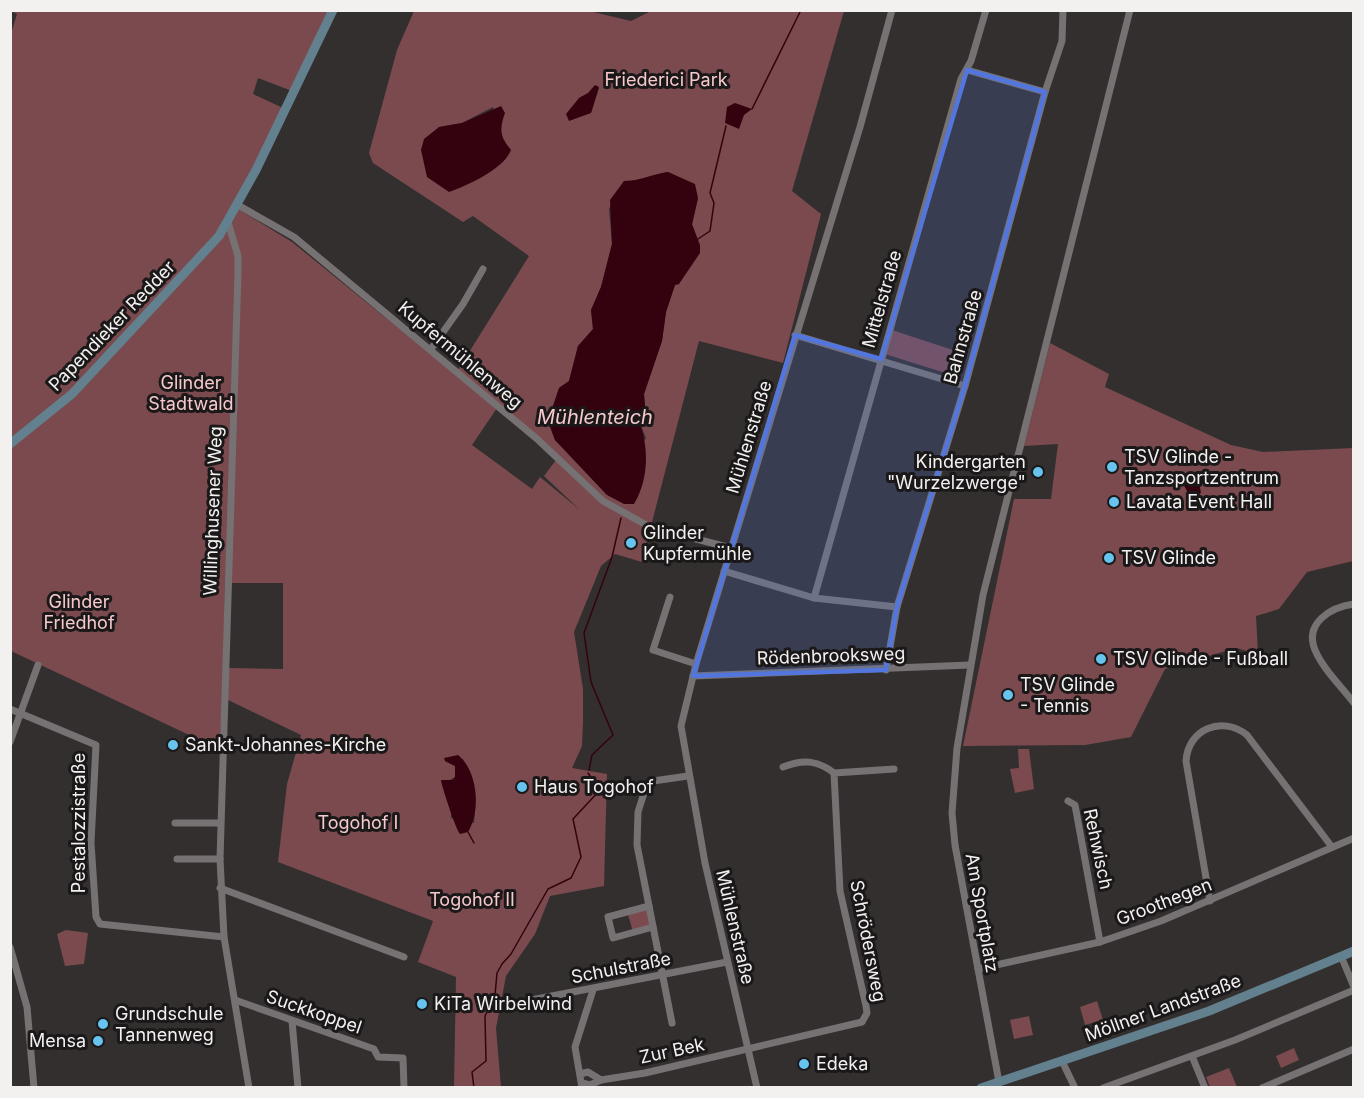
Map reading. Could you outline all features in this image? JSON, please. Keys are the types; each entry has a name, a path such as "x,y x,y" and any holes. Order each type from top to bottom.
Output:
{"street":[{"path":"228,222 285,111 333,10"},
{"name":"Mühlenstraße","path":"757,1088 727,963 688,776 681,726 696,664 860,127 892,10"},
{"name":"Mittelstraße","path":"814,598 961,79 968,70 986,10"},
{"name":"Bahnstraße","path":"886,670 897,607 965,386 1045,92 1062,41 1063,10"},
{"name":"Am Sportplatz","path":"999,1082 953,828 952,804 957,748 983,596 1131,10"},
{"path":"968,70 1045,92"},
{"name":"Kupfermühlenweg","path":"236,204 294,237 536,438 603,501 651,527 731,548"},
{"name":"Papendieker Redder","path":"10,444 72,394 174,286 228,222"},
{"name":"Willinghusener Weg","path":"228,222 238,256 238,273 220,823 220,888 224,937 249,1088"},
{"path":"431,349 463,304 483,269"},
{"path":"795,335 965,386"},
{"path":"724,571 814,598 897,607"},
{"path":"670,597 653,650 696,664"},
{"path":"1353,604 1338,607 1324,615 1316,626 1314,639 1316,651 1353,703"},
{"name":"Rödenbrooksweg","path":"693,676 970,665"},
{"path":"10,742 22,715 38,666"},
{"path":"10,709 22,715"},
{"name":"Pestalozzistraße","path":"22,715 96,746 91,843 96,917 100,924 224,937"},
{"path":"1210,900 1186,764 1191,742 1208,728 1230,726 1247,735 1332,848"},
{"path":"783,767 794,763 821,762 834,773 894,769"},
{"name":"Schrödersweg","path":"749,1050 856,1024 866,1019 866,1006 840,891 834,773"},
{"path":"672,1023 637,845 638,812 644,793 653,781 688,776"},
{"name":"Rehwisch","path":"1068,801 1076,805 1100,942"},
{"path":"175,823 220,823"},
{"name":"Groothegen","path":"978,969 1100,942 1161,921 1353,838"},
{"path":"177,860 220,860"},
{"path":"220,888 404,957"},
{"path":"649,906 608,916 613,938 653,927"},
{"path":"10,947 27,1007 34,1088"},
{"name":"Möllner Landstraße","path":"981,1088 1209,1011 1353,951"},
{"path":"1103,1088 1192,1056 1353,988 1341,956"},
{"name":"Schulstraße","path":"522,1002 727,963"},
{"path":"582,1085 575,1047 593,990"},
{"name":"Suckkoppel","path":"236,1000 374,1049 378,1057 403,1058 404,1088"},
{"path":"292,1021 298,1088"},
{"name":"Zur Bek","path":"582,1085 749,1050"},
{"path":"1262,1088 1353,1050"},
{"path":"1192,1056 1205,1088"},
{"path":"1062,1061 1075,1088"},
{"name":"Zur Bek","path":"580,1074 588,1072 601,1080"}],"highlighted area":[{"path":"967,70 1045,92 965,386 897,607 886,670 693,676 795,335 881,359"}],"green space":[{"name":"Friederici Park","path":"653,10 844,11 792,191 821,214 783,363 699,341 651,526 603,499 458,370 529,256 473,216 463,222 373,163 369,153 397,50 414,11 589,11 631,21","holes":["599,88 591,113 579,98","493,107 502,140 511,150 439,127 462,123","668,172 685,180 698,198 679,284 675,285 666,312 662,341 644,394 645,406 639,421 646,438 607,495 555,440 548,421 559,388 569,381 578,346 593,329 591,310 601,287 612,244 609,209 624,181"]},
{"name":"Glinder Stadtwald","path":"11,11 332,11 292,91 258,78 253,94 283,108 233,206 292,242 497,408 472,445 532,489 540,477 580,510 544,476 556,460 603,501 650,527 642,562 615,554 601,566 574,632 583,689 583,723 582,746 572,768 607,774 604,886 550,896 535,934 506,976 496,1028 501,1087 454,1087 456,977 418,962 433,921 278,862 287,784 301,735 224,698 221,750 11,651 10,37 17,14","holes":["225,583 283,583 283,669 225,668 224,693","463,759 473,790 474,823 451,818 451,806 444,788 448,781 455,777 455,766 445,761"]},
{"path":"892,330 965,354 958,377 885,354"},
{"name":"TSV Glinde","path":"1050,343 1109,374 1105,387 1231,445 1263,452 1353,448 1353,561 1307,572 1279,609 1256,616 1258,654 1236,648 1165,669 1131,737 1085,745 963,746 1014,499 1051,499 1058,444 1024,446"},
{"path":"1018,749 1029,749 1034,789 1015,793 1010,769 1019,768"},
{"path":"649,906 653,927 633,932 627,911"},
{"path":"66,930 88,933 84,964 65,966 57,934"},
{"path":"1097,1001 1103,1020 1085,1025 1080,1007"},
{"path":"1029,1016 1033,1035 1014,1039 1010,1020"},
{"path":"1294,1048 1299,1060 1281,1068 1276,1056"},
{"path":"1229,1068 1237,1087 1210,1087 1206,1077"}],"water":[{"path":"595,85 599,87 591,113 569,121 566,114 579,98"},
{"path":"735,103 752,109 744,115 739,129 725,123 727,107"},
{"path":"501,106 505,113 502,133 511,150 501,164 475,181 449,192 427,177 421,150 424,139 439,127 462,123"},
{"name":"Mühlenteich","path":"668,172 695,184 698,198 692,224 700,245 700,253 679,284 675,285 666,312 662,341 644,394 645,406 639,421 646,452 643,484 634,504 624,504 607,495 555,440 548,421 559,388 569,381 578,346 593,329 591,310 601,287 612,244 610,200 624,181"},
{"path":"1193,474 1198,477 1201,493 1190,496 1183,484 1184,476"},
{"path":"458,755 470,771 476,803 468,832 460,834 441,780 453,780 455,766 445,761 444,758"}],"waterway":[{"path":"752,109 801,10"},
{"path":"698,239 710,231 714,203 710,193 726,126"},
{"path":"589,770 592,755 613,735 591,682 584,633 612,557 621,518"},
{"path":"474,1088 472,1072 486,1061 485,1016 495,995 497,973 511,954 548,889 571,878 581,857 573,819 600,790 588,773"},
{"path":"468,832 474,843"}],"place":[{"name":"TSV Glinde - Tanzsportzentrum","path":"1112,467"},
{"name":"Kindergarten \"Wurzelzwerge\"","path":"1038,472"},
{"name":"Lavata Event Hall","path":"1114,502"},
{"name":"Glinder Kupfermühle","path":"631,543"},
{"name":"TSV Glinde","path":"1109,558"},
{"name":"TSV Glinde - Fußball","path":"1101,659"},
{"name":"TSV Glinde - Tennis","path":"1008,695"},
{"name":"Sankt-Johannes-Kirche","path":"173,745"},
{"name":"Haus Togohof","path":"522,787"},
{"name":"KiTa Wirbelwind","path":"422,1004"},
{"name":"Grundschule Tannenweg","path":"103,1024"},
{"name":"Mensa","path":"98,1041"},
{"name":"Edeka","path":"804,1064"}],"park label":[{"name":"Glinder Friedhof","path":"79,612"},
{"name":"Togohof I","path":"358,823"},
{"name":"Togohof II","path":"472,900"}]}
